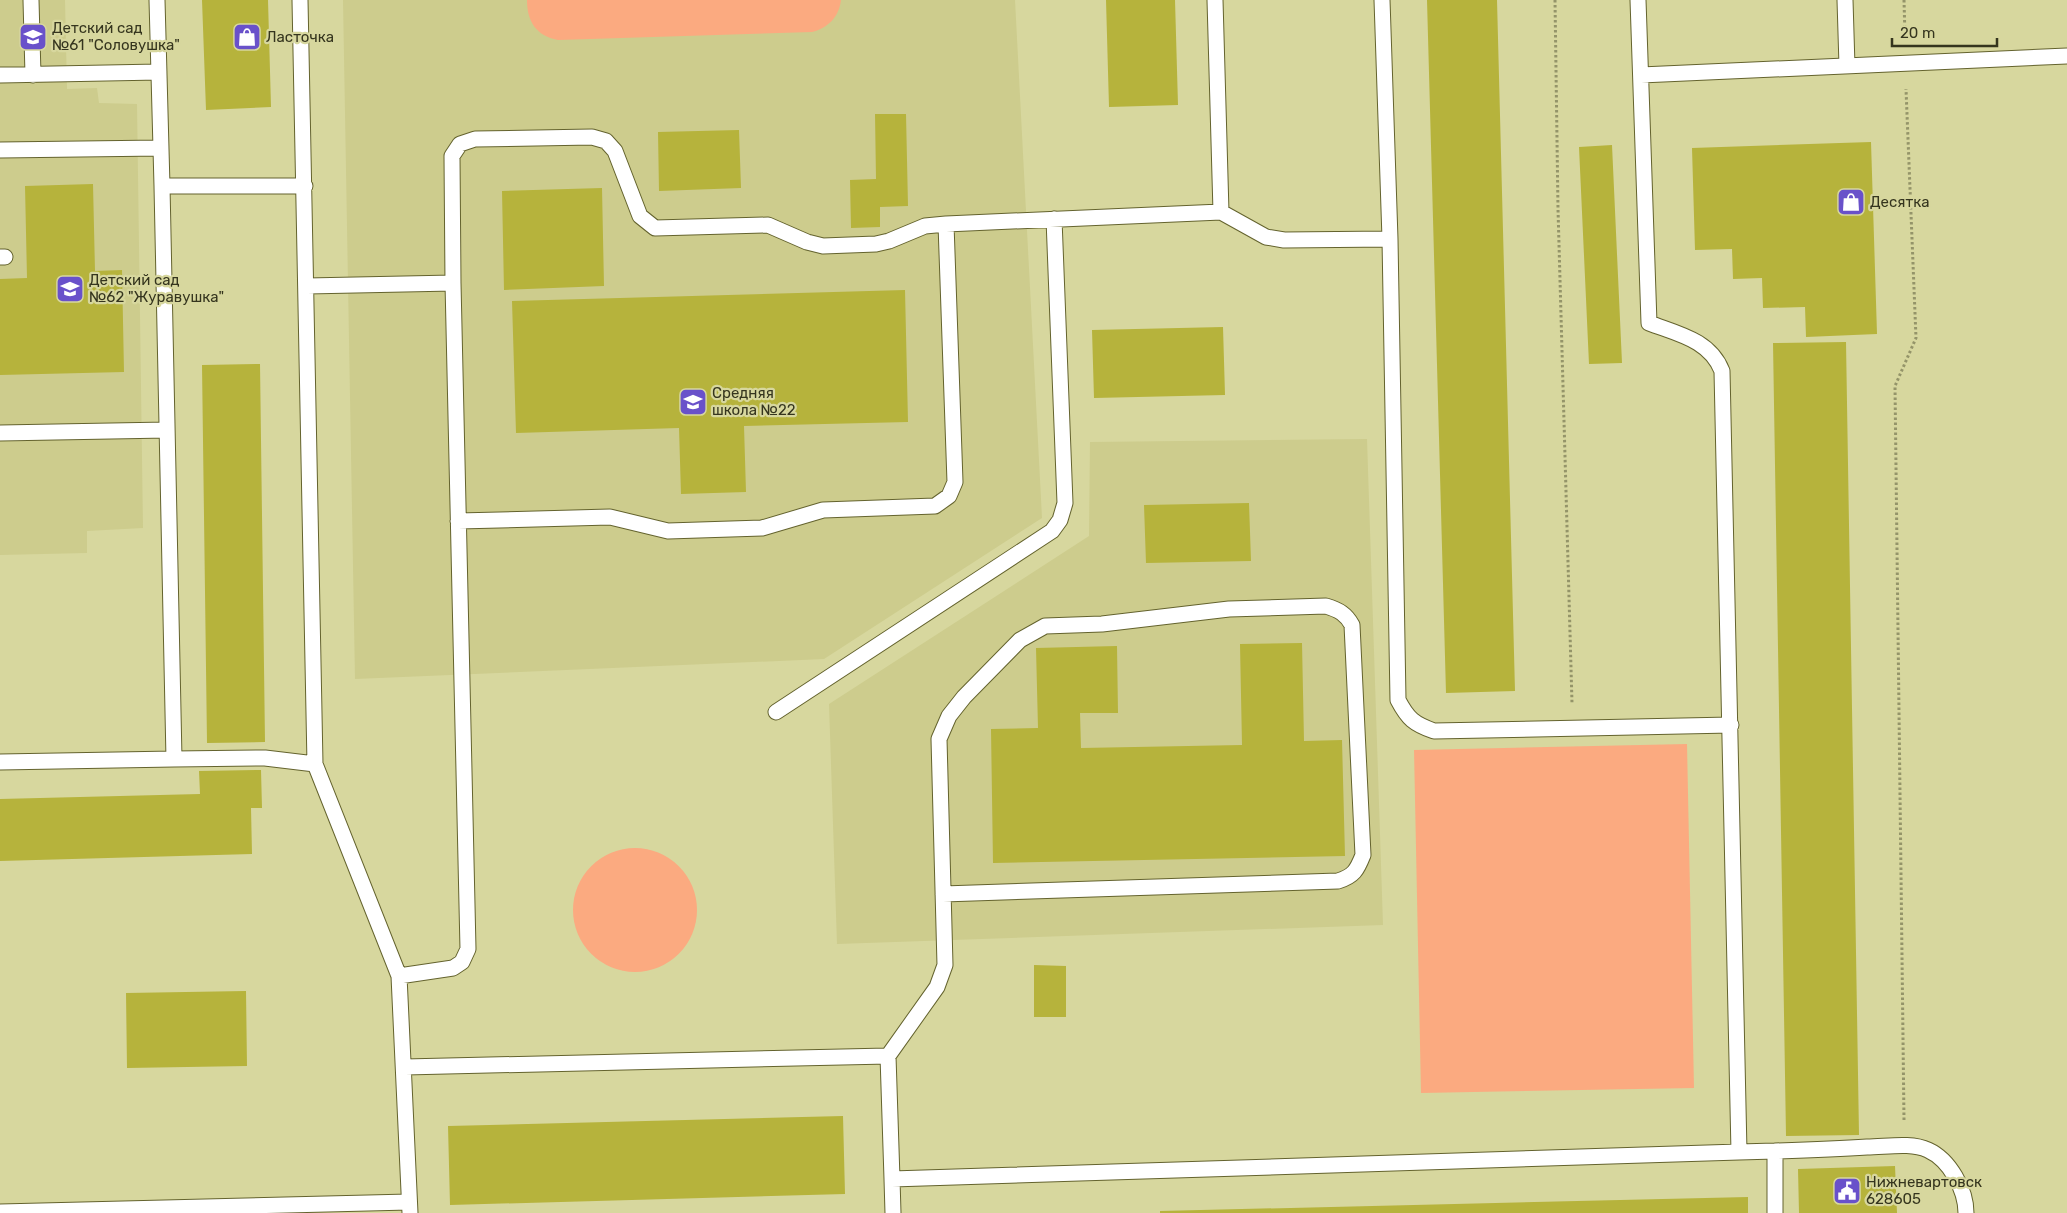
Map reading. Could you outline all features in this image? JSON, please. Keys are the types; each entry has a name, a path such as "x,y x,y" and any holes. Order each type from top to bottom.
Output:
{"lane":[{"path":"31,0 33,75"},
{"path":"157,0 174,759"},
{"path":"0,1212 410,1207 405,1066 399,976 315,764 300,0"},
{"path":"1215,0 1221,212"},
{"path":"1382,0 1390,239 1398,700 1406,716 1419,726 1434,732 1731,725"},
{"path":"1638,0 1649,323 1698,342 1718,360 1722,371 1739,1152"},
{"path":"1845,0 1847,66"},
{"path":"1641,75 2067,56"},
{"path":"0,75 159,72"},
{"path":"399,976 453,968 462,962 468,949 453,283 452,156 460,144 475,139 592,137 606,141 615,151 640,216 655,228 768,225 807,242 824,246 876,244 890,241 925,226 946,224 1221,212 1266,237 1284,240 1390,239"},
{"path":"0,150 161,148"},
{"path":"162,186 305,186"},
{"path":"776,712 1052,531 1060,520 1065,503 1054,219"},
{"path":"458,522 610,517 668,531 762,528 824,510 935,506 949,496 955,482 946,224"},
{"path":"307,286 453,283"},
{"path":"0,433 167,430"},
{"path":"893,1213 888,1056 937,987 946,965 939,739 949,716 964,697 1020,640 1045,626 1102,624 1230,609 1326,606 1338,610 1348,617 1352,626 1363,855 1358,868 1350,877 1338,881 944,894"},
{"path":"0,762 266,758 315,764"},
{"path":"405,1066 888,1056"},
{"path":"892,1179 1904,1146 1927,1149 1942,1159 1962,1190 1966,1213"},
{"path":"1775,1151 1776,1213"}],"path":[{"path":"1555,0 1558,209 1572,728"},
{"path":"1904,0 1916,338 1895,386 1904,1146"}],"shaded area":[{"name":"Детский сад №62 \"Журавушка\"","path":"0,0 65,0 67,89 97,88 99,103 137,104 143,528 87,531 87,553 0,555"},
{"name":"Средняя школа №22","path":"343,0 1015,0 1042,518 824,659 355,679"},
{"path":"527,0 841,0 838,12 832,21 823,28 812,32 558,40 544,35 534,26 527,8"},
{"path":"1367,439 1383,925 837,944 829,704 1089,536 1090,442"},
{"path":"1687,744 1694,1088 1421,1093 1414,750"},
{"path":"635,848 659,853 670,858 679,866 687,875 692,886 697,910 692,934 687,945 679,954 670,962 659,967 635,972 611,967 600,962 591,954 583,945 578,934 573,910 578,886 583,875 591,866 600,858 611,853"}],"building":[{"path":"202,0 268,0 271,107 206,110"},
{"path":"1106,0 1175,0 1178,105 1109,107"},
{"path":"1427,0 1497,0 1515,691 1446,693"},
{"path":"875,114 906,114 908,206 880,207 880,227 851,228 850,180 876,179"},
{"path":"739,130 741,188 659,191 658,132"},
{"path":"1871,142 1877,334 1806,337 1805,307 1763,308 1762,278 1733,279 1732,249 1695,250 1692,148"},
{"path":"1612,145 1622,363 1589,364 1579,147"},
{"path":"93,184 95,271 122,270 124,372 0,375 0,279 27,278 25,186"},
{"path":"602,188 604,286 504,290 502,191"},
{"path":"905,290 908,422 744,426 746,492 681,494 679,428 516,433 512,301"},
{"path":"1223,327 1225,395 1094,398 1092,330"},
{"path":"1846,342 1859,1135 1786,1136 1773,343"},
{"path":"260,364 265,742 207,743 202,365"},
{"path":"1249,503 1251,561 1146,563 1144,505"},
{"path":"1302,643 1304,741 1342,740 1345,856 993,863 991,729 1038,728 1036,648 1117,646 1118,713 1080,713 1081,748 1242,745 1240,644"},
{"path":"261,770 262,808 251,808 252,854 0,861 0,799 200,794 199,771"},
{"path":"1034,965 1066,966 1066,1017 1034,1017"},
{"path":"246,991 247,1066 127,1068 126,993"},
{"path":"843,1116 845,1194 450,1205 448,1126"},
{"name":"Нижневартовск 628605","path":"1895,1166 1897,1213 1799,1213 1798,1169"},
{"path":"1748,1197 1748,1213 1160,1213 1160,1211"}],"place":[{"name":"Детский сад №61 \"Соловушка\"","path":"33,37"},
{"name":"Ласточка","path":"247,37"},
{"name":"Десятка","path":"1851,202"},
{"name":"Детский сад №62 \"Журавушка\"","path":"70,289"},
{"name":"Средняя школа №22","path":"693,402"},
{"name":"Нижневартовск 628605","path":"1847,1191"}]}
